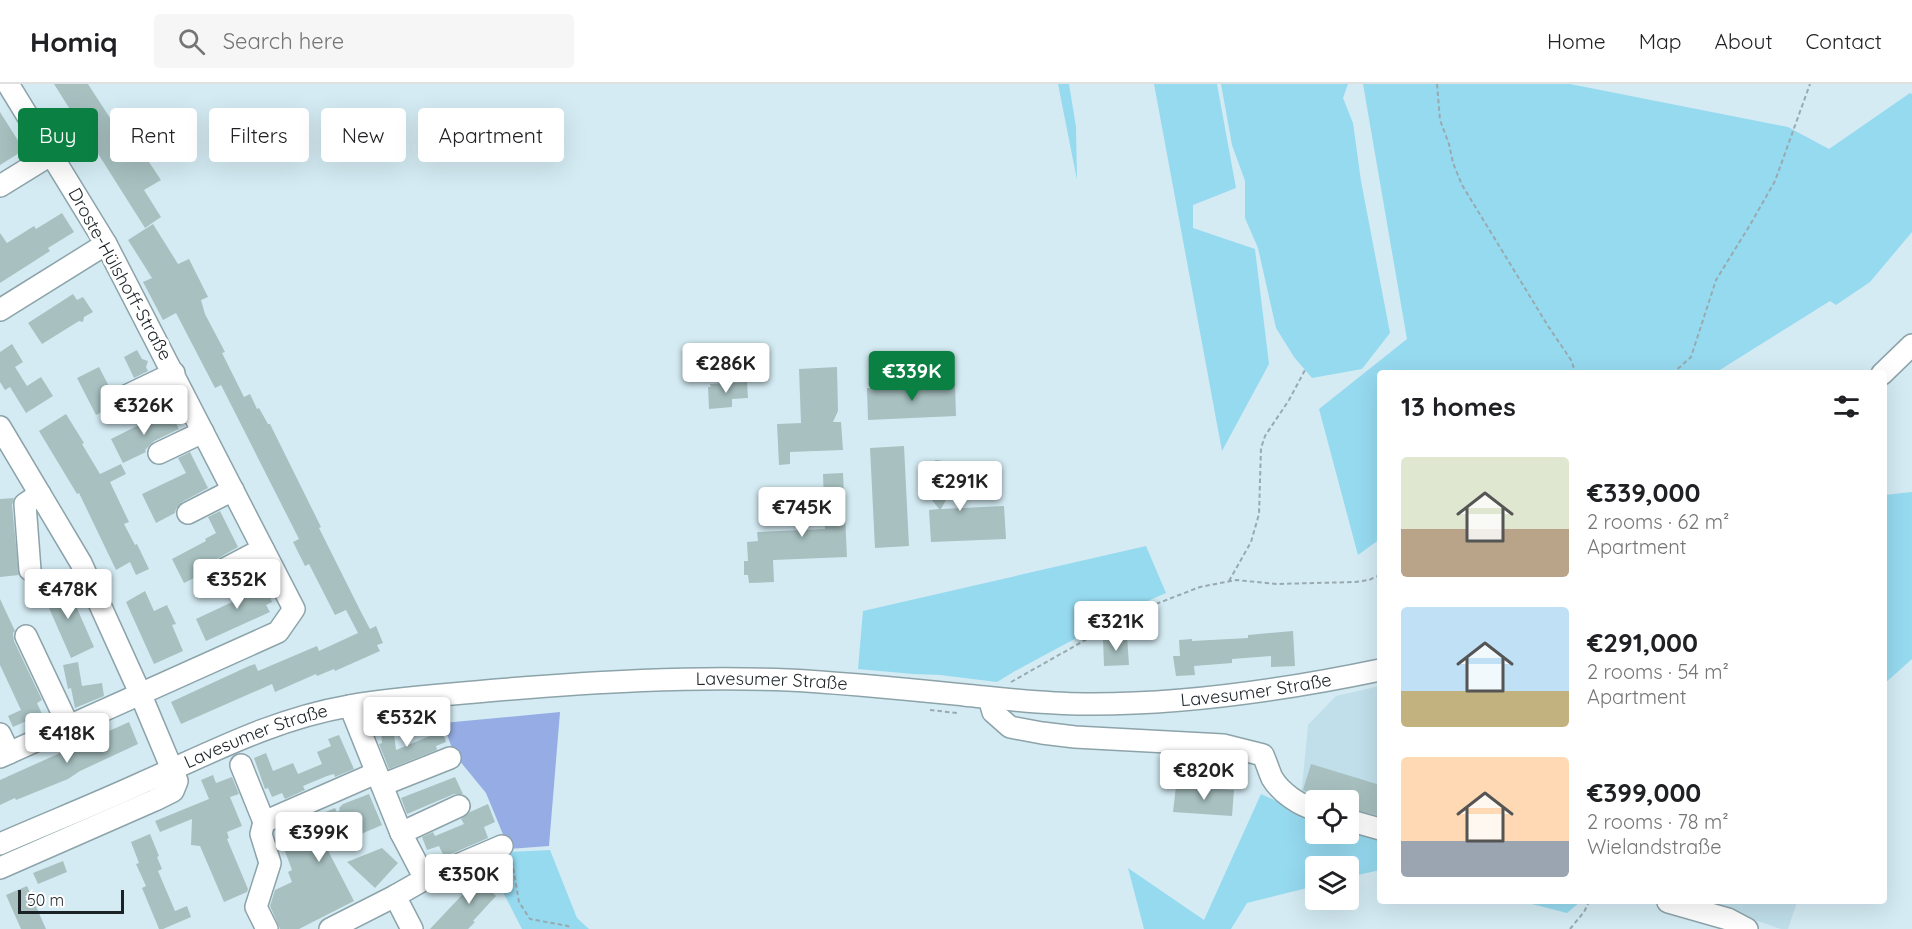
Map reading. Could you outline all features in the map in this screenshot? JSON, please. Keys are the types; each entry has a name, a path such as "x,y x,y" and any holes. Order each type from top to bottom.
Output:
{"street":[{"name":"Droste-Hülshoff-Straße","path":"8,84 23,108"},
{"path":"0,186 39,162"},
{"name":"Droste-Hülshoff-Straße","path":"57,162 106,244 294,609 278,632 140,693"},
{"path":"0,310 106,244"},
{"path":"1886,370 1912,345"},
{"name":"Droste-Hülshoff-Straße","path":"126,396 174,373"},
{"path":"0,427 7,453 40,494 81,563 173,768"},
{"path":"159,453 203,432"},
{"path":"188,513 233,490"},
{"path":"30,570 25,504 40,494"},
{"path":"219,572 262,549"},
{"path":"26,636 69,727"},
{"name":"Lavesumer Straße","path":"0,844 230,742 273,725 350,705 560,685 684,678 745,678 854,684 989,698 1082,704 1197,698 1282,688 1377,671"},
{"path":"3,748 69,727 140,693"},
{"path":"989,698 993,712 1010,727 1076,737 1223,745 1263,755 1273,779 1287,795 1305,807"},
{"path":"350,705 401,832 425,879"},
{"path":"264,822 379,779 450,758"},
{"path":"241,765 264,822 261,834 270,863 256,907 267,929"},
{"name":"Lavesumer Straße","path":"0,867 67,840 173,791 177,781 173,768"},
{"path":"401,832 459,806"},
{"path":"1359,823 1377,828"},
{"path":"330,929 425,879 502,846"},
{"path":"395,896 412,929"},
{"path":"1675,904 1728,919 1747,929"}],"path":[{"path":"1437,84 1440,120 1462,185 1571,360 1575,370"},
{"path":"1676,370 1691,357 1716,280 1776,181 1810,84"},
{"path":"1229,581 1251,542 1259,514 1261,448 1265,435 1289,400 1305,370"},
{"path":"989,698 1018,678 1135,612 1200,586 1229,581 1309,585 1355,582 1377,576"},
{"path":"923,709 962,714"},
{"path":"502,846 513,862 519,902 530,919 568,926 570,929"},
{"path":"1570,929 1588,904"}],"shaded area":[{"path":"1058,84 1069,84 1076,127 1077,180"},
{"path":"1154,84 1217,84 1236,188 1193,205 1193,228 1255,249 1269,364 1222,451"},
{"path":"1221,84 1348,84 1343,98 1353,123 1361,181 1390,333 1362,369 1312,378 1294,357 1276,328 1258,248 1245,218 1245,181 1232,145"},
{"path":"1363,84 1570,84 1788,127 1829,149 1910,93 1912,94 1912,232 1870,282 1836,305 1830,301 1720,370 1377,370 1377,541 1358,555 1319,409 1407,339"},
{"path":"1912,492 1912,659 1887,681 1887,495"},
{"path":"1146,546 1166,593 1134,607 997,682 858,669 863,611"},
{"path":"1377,687 1377,820 1359,815 1359,790 1305,790 1305,799 1301,798 1308,725 1336,696"},
{"path":"560,712 549,846 509,849 486,793 454,754 443,723"},
{"path":"1261,794 1305,814 1305,844 1359,844 1359,830 1377,835 1377,871 1359,875 1359,856 1305,856 1305,888 1247,903 1231,929 1144,929 1128,868 1204,920"},
{"path":"550,850 577,918 589,929 522,929 487,861 508,852"},
{"path":"1532,904 1578,904 1567,913"},
{"path":"1709,904 1796,904 1788,929 1781,929"}],"building":[{"path":"54,84 88,84 110,118 110,162 149,162 161,180 144,190 161,217 145,228 98,154 98,108 69,108"},
{"path":"0,112 18,140 18,154 0,165"},
{"path":"62,213 74,232 48,248 50,251 0,283 0,233 7,243 34,226 36,229"},
{"path":"153,224 178,264 189,259 208,297 201,300 205,314 225,352 222,353 244,397 250,394 257,409 259,408 270,424 360,610 370,629 376,626 383,643 377,645 380,651 335,671 334,669 317,676 316,674 275,692 272,684 181,724 171,702 249,666 255,664 258,671 317,646 319,651 358,633 346,610 335,615 309,564 305,566 293,542 299,539 221,385 215,388 176,313 163,320 143,282 152,278 128,240"},
{"path":"73,294 77,300 83,297 93,312 84,317 83,322 79,321 42,344 28,323"},
{"path":"12,344 23,362 15,367 27,386 41,377 53,396 26,413 10,387 5,390 0,382 0,352"},
{"path":"137,350 142,359 148,361 146,367 148,371 134,378 124,357"},
{"path":"99,367 113,394 105,400 110,408 96,415 77,378"},
{"path":"837,367 838,411 833,422 841,422 843,450 790,452 790,464 779,465 777,424 801,423 799,369"},
{"path":"747,382 748,398 732,399 732,407 709,409 708,387 711,387 710,384"},
{"path":"955,384 956,416 868,420 867,388"},
{"path":"169,410 179,429 154,441 145,450 146,452 123,463 111,439"},
{"path":"66,414 100,474 121,464 126,474 110,482 129,522 124,524 149,569 136,575 130,562 116,570 79,493 77,494 39,431"},
{"path":"904,446 909,546 875,548 870,448"},
{"path":"190,452 208,488 182,502 175,513 156,523 142,494 186,473 178,458"},
{"path":"936,460 950,465 956,477 955,484 941,509 1004,506 1006,539 931,542 929,510 939,509 928,495 926,465"},
{"path":"843,473 847,557 773,560 774,582 749,583 748,575 744,575 744,561 748,561 747,542 758,541 757,532 825,529 823,474"},
{"path":"14,498 12,505 19,575 0,577 0,499"},
{"path":"220,511 238,547 205,567 206,572 184,583 172,559 206,541 205,539 216,533 208,517"},
{"path":"250,570 258,585 265,586 272,602 266,605 270,612 206,641 196,619 247,595 239,576"},
{"path":"65,581 94,647 71,658 42,592"},
{"path":"145,591 154,611 167,605 176,624 172,625 183,651 154,664 126,602"},
{"path":"0,599 15,631 14,641 42,700 37,703 42,714 13,727 8,716 21,710 0,665"},
{"path":"1293,631 1295,666 1271,667 1271,656 1232,659 1232,663 1194,666 1195,675 1176,676 1173,656 1180,656 1179,640 1248,638 1248,635"},
{"path":"1127,636 1129,665 1104,666 1103,639"},
{"path":"78,662 82,686 102,683 104,696 75,708 63,665"},
{"path":"129,722 138,744 68,779 0,805 0,780"},
{"path":"393,726 396,750 442,731 446,742 436,746 437,750 389,769 379,744 382,743 381,727"},
{"path":"339,735 354,769 335,777 334,774 327,776 303,786 305,790 285,799 282,793 272,797 268,788 265,789 254,758 266,753 273,771 293,763 298,774 322,764 317,752 331,746 328,739"},
{"path":"1311,764 1377,784 1377,815 1359,811 1359,790 1303,790"},
{"path":"213,775 216,783 232,777 239,794 230,797 242,826 227,832 229,838 227,839 248,889 247,892 224,902 200,846 191,845 192,819 160,832 155,821 209,799 201,780"},
{"path":"455,777 463,794 454,794 407,814 401,798"},
{"path":"1176,786 1234,790 1232,816 1173,812"},
{"path":"369,794 382,825 331,847 322,839 354,901 299,929 280,929 270,906 275,890 292,882 288,872 292,870 277,830 289,825 290,827 335,808 337,812 343,804"},
{"path":"488,804 495,822 484,827 488,838 444,857 439,846 427,850 422,837 433,832 435,836 464,824 461,819"},
{"path":"150,834 162,869 158,871 175,911 187,906 191,917 163,929 159,929 142,888 146,886 136,864 139,863 131,842"},
{"path":"382,848 398,863 375,888 347,862"},
{"path":"63,861 67,872 38,884 33,873"},
{"path":"492,871 498,882 487,887 496,896 468,929 430,929 478,878"},
{"path":"27,886 46,929 21,929 6,895"}]}
